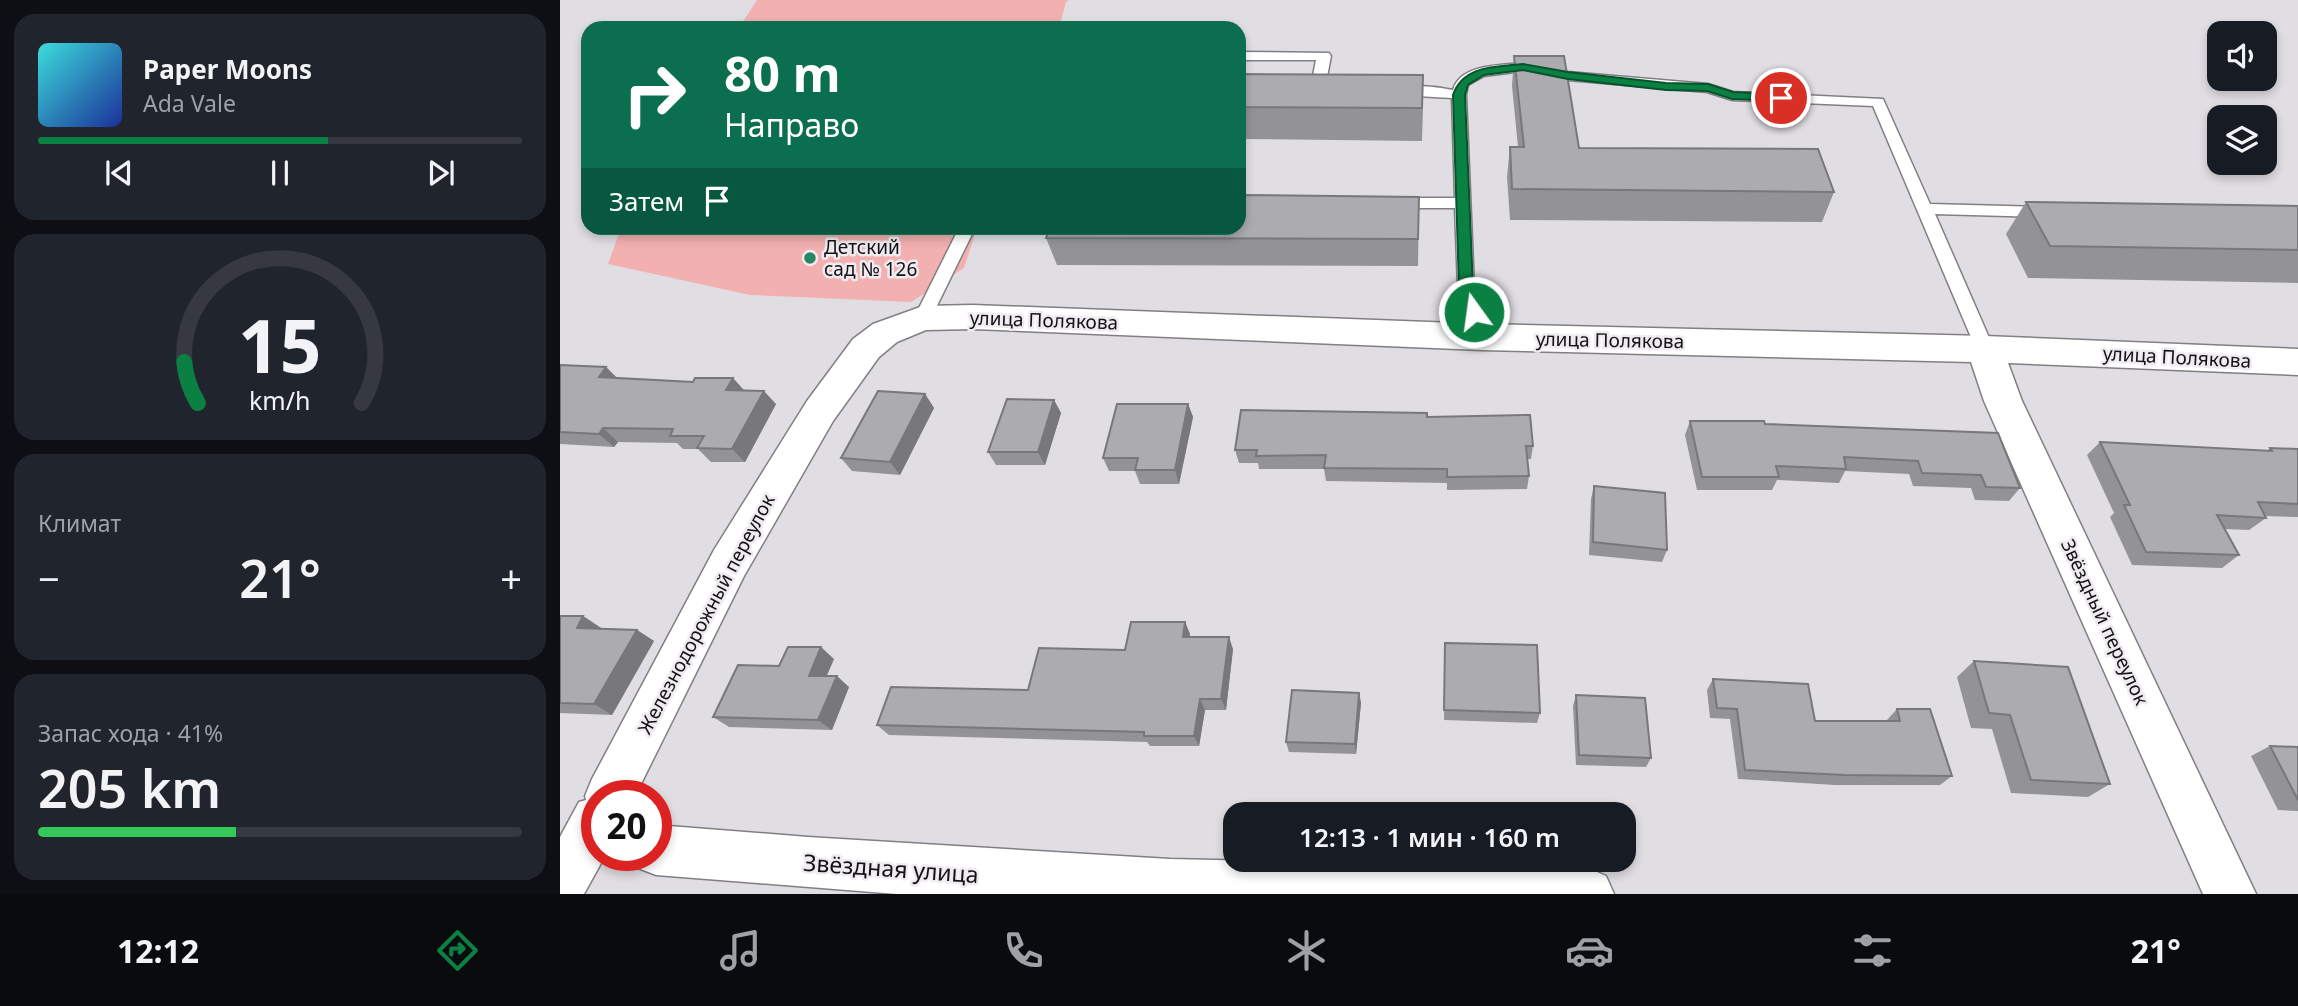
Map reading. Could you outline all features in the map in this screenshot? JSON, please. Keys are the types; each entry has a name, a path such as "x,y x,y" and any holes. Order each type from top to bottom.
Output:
{"street":[{"name":"улица Полякова","path":"923,318 972,317 1482,337 1984,349 2298,362"},
{"name":"Железнодорожный переулок","path":"617,780 729,563 820,411 866,348 886,333 923,318"},
{"name":"Звёздный переулок","path":"1984,349 2003,401 2230,894"},
{"path":"560,887 581,845"},
{"name":"Звёздная улица","path":"672,851 808,863 1170,885 1588,894"}],"lane":[{"path":"1246,56 1324,56 1317,91 1344,91"},
{"path":"1482,337 1466,288 1459,95 1462,83 1481,72 1523,67 1568,76 1708,88 1732,96 1878,102 1984,349"},
{"path":"1385,91 1440,91 1459,95"},
{"path":"1384,203 1463,203"},
{"path":"1926,209 2065,212"},
{"path":"923,318 964,235"}],"shaded area":[{"path":"757,0 1069,0 1061,21 743,21"},
{"name":"Детский сад № 126","path":"618,235 975,235 964,268 911,302 750,295 608,264"}],"building":[{"path":"1514,56 1564,56 1579,148 1818,149 1834,192 1512,189 1510,147 1524,147"},
{"path":"1246,74 1423,75 1422,108 1246,107"},
{"path":"1246,195 1419,197 1418,239 1046,238 1047,235 1246,235"},
{"path":"2026,202 2298,206 2298,250 2050,246"},
{"path":"560,365 606,367 599,377 693,382 695,378 733,378 726,390 764,391 732,449 697,448 704,436 670,436 673,429 603,428 599,434 560,432"},
{"path":"878,391 925,394 890,462 841,458"},
{"path":"1007,399 1054,400 1038,452 988,452"},
{"path":"1117,404 1188,404 1175,470 1135,470 1138,458 1103,458"},
{"path":"1241,410 1427,413 1427,417 1530,415 1533,446 1526,446 1529,476 1447,477 1447,469 1324,468 1326,455 1256,456 1257,450 1235,450"},
{"path":"1690,421 1764,421 1765,424 1998,433 2020,488 1986,487 1981,475 1922,473 1918,461 1844,457 1846,469 1776,466 1779,477 1702,477"},
{"path":"2100,442 2272,451 2270,448 2298,449 2298,504 2258,502 2266,518 2217,515 2239,555 2146,552 2124,505 2130,505"},
{"path":"1594,486 1665,493 1667,550 1593,542"},
{"path":"560,616 583,616 577,628 637,630 594,704 560,703"},
{"path":"1131,622 1185,622 1183,637 1229,637 1221,699 1200,699 1194,736 1144,736 1144,732 877,725 891,687 1028,690 1039,648 1125,650"},
{"path":"1445,643 1537,645 1540,713 1444,710"},
{"path":"788,647 821,647 809,676 837,676 818,720 713,717 738,665 779,666"},
{"path":"1974,661 2068,667 2110,784 2031,780 2010,715 1989,713"},
{"path":"1713,679 1808,684 1815,721 1900,721 1897,709 1930,709 1952,776 1844,775 1745,770 1737,709 1717,708"},
{"path":"1292,690 1359,693 1355,744 1286,742"},
{"path":"1576,695 1645,698 1651,758 1579,755"},
{"path":"2270,746 2298,747 2298,800"}],"place":[{"name":"Детский сад № 126","path":"810,258"}],"route":[{"path":"1474,312 1466,288 1459,95 1462,83 1481,72 1523,67 1568,76 1708,88 1732,96 1781,98"}]}
